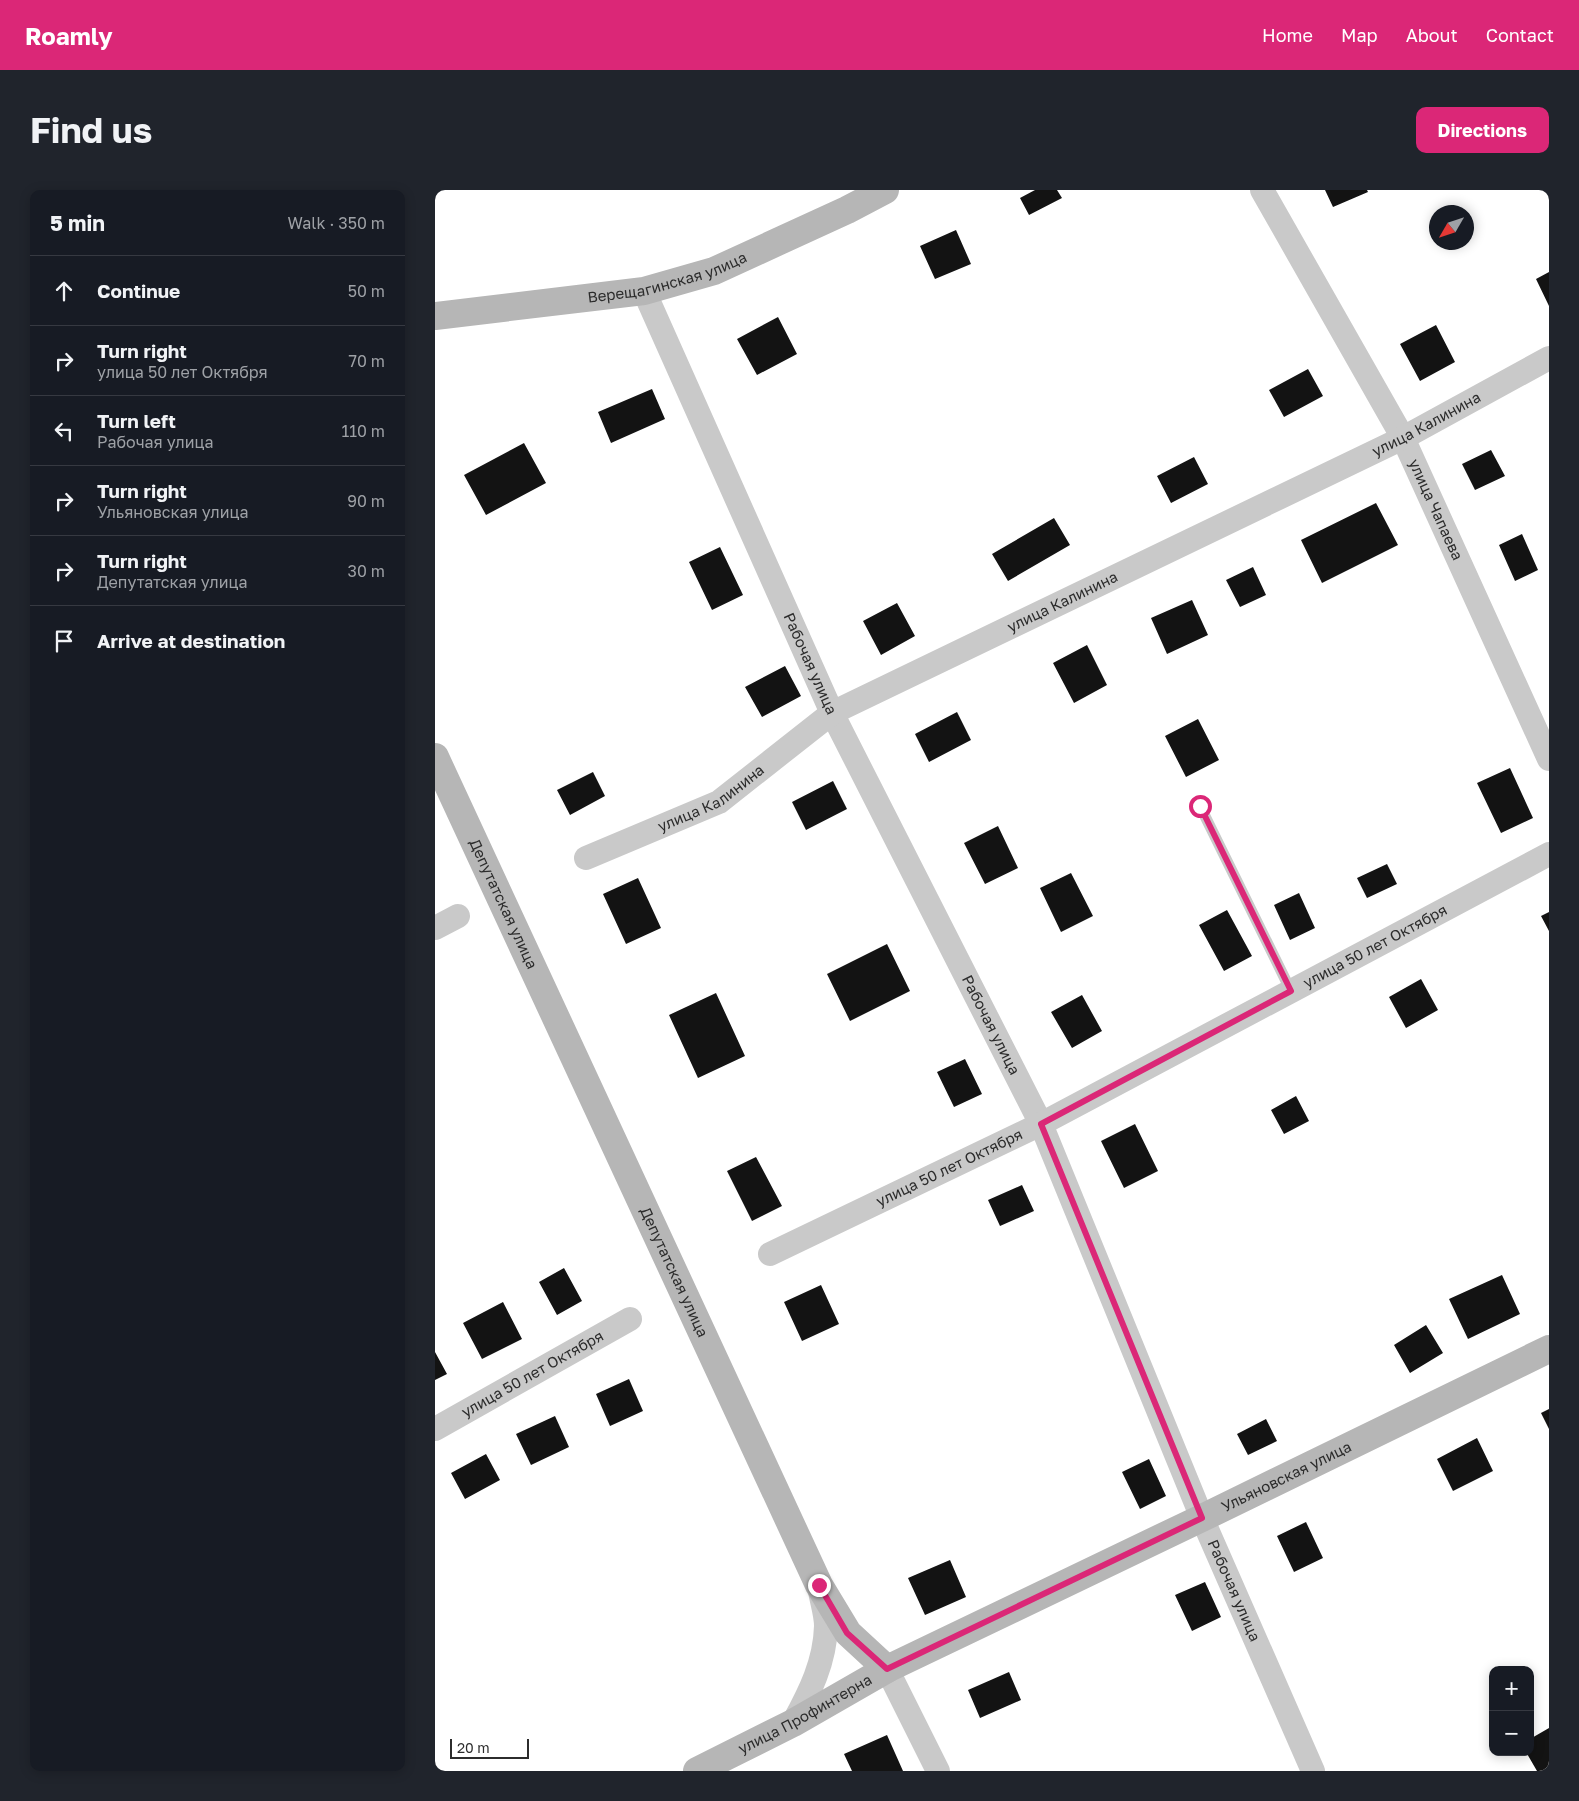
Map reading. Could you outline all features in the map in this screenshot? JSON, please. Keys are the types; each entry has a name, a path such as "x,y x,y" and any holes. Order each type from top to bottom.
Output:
{"main road":[{"name":"Верещагинская улица","path":"435,316 644,291 714,271 838,214 885,190"},
{"name":"Депутатская улица","path":"435,757 819,1585 847,1633 887,1669"},
{"name":"Ульяновская улица","path":"887,1669 1549,1349"},
{"name":"улица Профинтерна","path":"697,1771 793,1723 887,1669"}],"street":[{"name":"улица Чапаева","path":"1261,190 1403,438 1549,759"},
{"name":"Рабочая улица","path":"644,291 833,713 1041,1124 1202,1518 1313,1771"},
{"name":"улица Калинина","path":"586,858 719,802 833,713 1403,438 1549,358"},
{"name":"улица 50 лет Октября","path":"770,1254 1041,1124 1549,854"},
{"path":"435,928 458,916"},
{"name":"улица 50 лет Октября","path":"435,1429 631,1319"},
{"path":"793,1723 813,1687 823,1655 826,1625 819,1585"},
{"name":"Депутатская улица","path":"887,1669 938,1771"}],"lane":[{"path":"1200,806 1291,991"}],"building":[{"path":"1035,190 1057,190 1062,198 1029,215 1020,198"},
{"path":"1325,190 1367,190 1368,192 1333,207"},
{"path":"956,230 971,264 935,279 920,246"},
{"path":"1549,272 1549,306 1536,279"},
{"path":"778,317 797,354 757,375 737,339"},
{"path":"1436,325 1455,362 1420,381 1400,344"},
{"path":"1308,369 1323,396 1284,417 1269,390"},
{"path":"652,389 665,419 611,443 598,412"},
{"path":"524,443 546,483 486,515 464,475"},
{"path":"1491,450 1505,476 1475,490 1462,464"},
{"path":"1194,457 1208,484 1171,503 1157,476"},
{"path":"1376,503 1398,545 1322,583 1301,540"},
{"path":"1054,518 1070,545 1008,581 992,554"},
{"path":"1522,534 1538,570 1515,581 1499,545"},
{"path":"720,547 743,595 712,610 689,562"},
{"path":"1253,567 1266,595 1240,607 1226,580"},
{"path":"1192,600 1208,635 1167,654 1151,618"},
{"path":"897,603 915,636 881,655 863,621"},
{"path":"1087,645 1107,685 1074,703 1053,663"},
{"path":"785,666 801,696 762,717 745,687"},
{"path":"957,712 971,740 929,762 915,734"},
{"path":"1198,719 1219,760 1186,777 1165,736"},
{"path":"1510,768 1533,818 1501,833 1477,783"},
{"path":"593,772 605,796 570,815 557,790"},
{"path":"833,781 847,809 806,830 792,802"},
{"path":"998,826 1018,868 985,884 964,843"},
{"path":"1387,864 1397,884 1367,898 1357,878"},
{"path":"1071,873 1093,916 1061,932 1040,888"},
{"path":"638,878 661,928 626,944 603,894"},
{"path":"1299,893 1315,928 1290,940 1274,905"},
{"path":"1227,910 1252,956 1224,971 1199,925"},
{"path":"1549,912 1549,931 1541,916"},
{"path":"887,944 910,991 850,1021 827,974"},
{"path":"1421,979 1438,1010 1406,1028 1389,997"},
{"path":"716,993 745,1056 698,1078 669,1015"},
{"path":"1082,995 1102,1031 1072,1048 1051,1012"},
{"path":"965,1059 982,1094 954,1107 937,1072"},
{"path":"1296,1096 1309,1121 1284,1134 1271,1110"},
{"path":"1135,1124 1158,1171 1124,1188 1101,1141"},
{"path":"756,1157 782,1206 752,1221 727,1171"},
{"path":"1022,1185 1034,1211 1000,1226 988,1200"},
{"path":"564,1268 582,1301 557,1315 539,1282"},
{"path":"1502,1275 1520,1314 1468,1339 1449,1299"},
{"path":"821,1285 839,1324 802,1341 784,1302"},
{"path":"503,1302 522,1339 482,1359 463,1323"},
{"path":"1426,1325 1443,1353 1410,1373 1394,1345"},
{"path":"435,1352 447,1374 435,1380"},
{"path":"629,1379 643,1411 610,1426 596,1394"},
{"path":"1549,1409 1549,1429 1541,1413"},
{"path":"555,1416 569,1447 531,1465 516,1434"},
{"path":"1266,1419 1277,1441 1248,1455 1237,1434"},
{"path":"1477,1438 1493,1471 1453,1491 1437,1459"},
{"path":"486,1454 500,1480 465,1499 451,1473"},
{"path":"1149,1459 1166,1496 1140,1509 1122,1472"},
{"path":"1306,1522 1323,1558 1294,1572 1277,1536"},
{"path":"950,1560 966,1597 925,1615 908,1578"},
{"path":"1205,1582 1221,1617 1192,1631 1175,1595"},
{"path":"1009,1672 1021,1700 980,1718 968,1690"},
{"path":"1549,1728 1549,1771 1537,1771 1528,1756 1534,1756 1534,1737"},
{"path":"887,1735 903,1771 852,1771 844,1754"}],"route":[{"path":"819,1585 847,1633 887,1669 1202,1518 1041,1124 1291,991 1200,806"}]}
